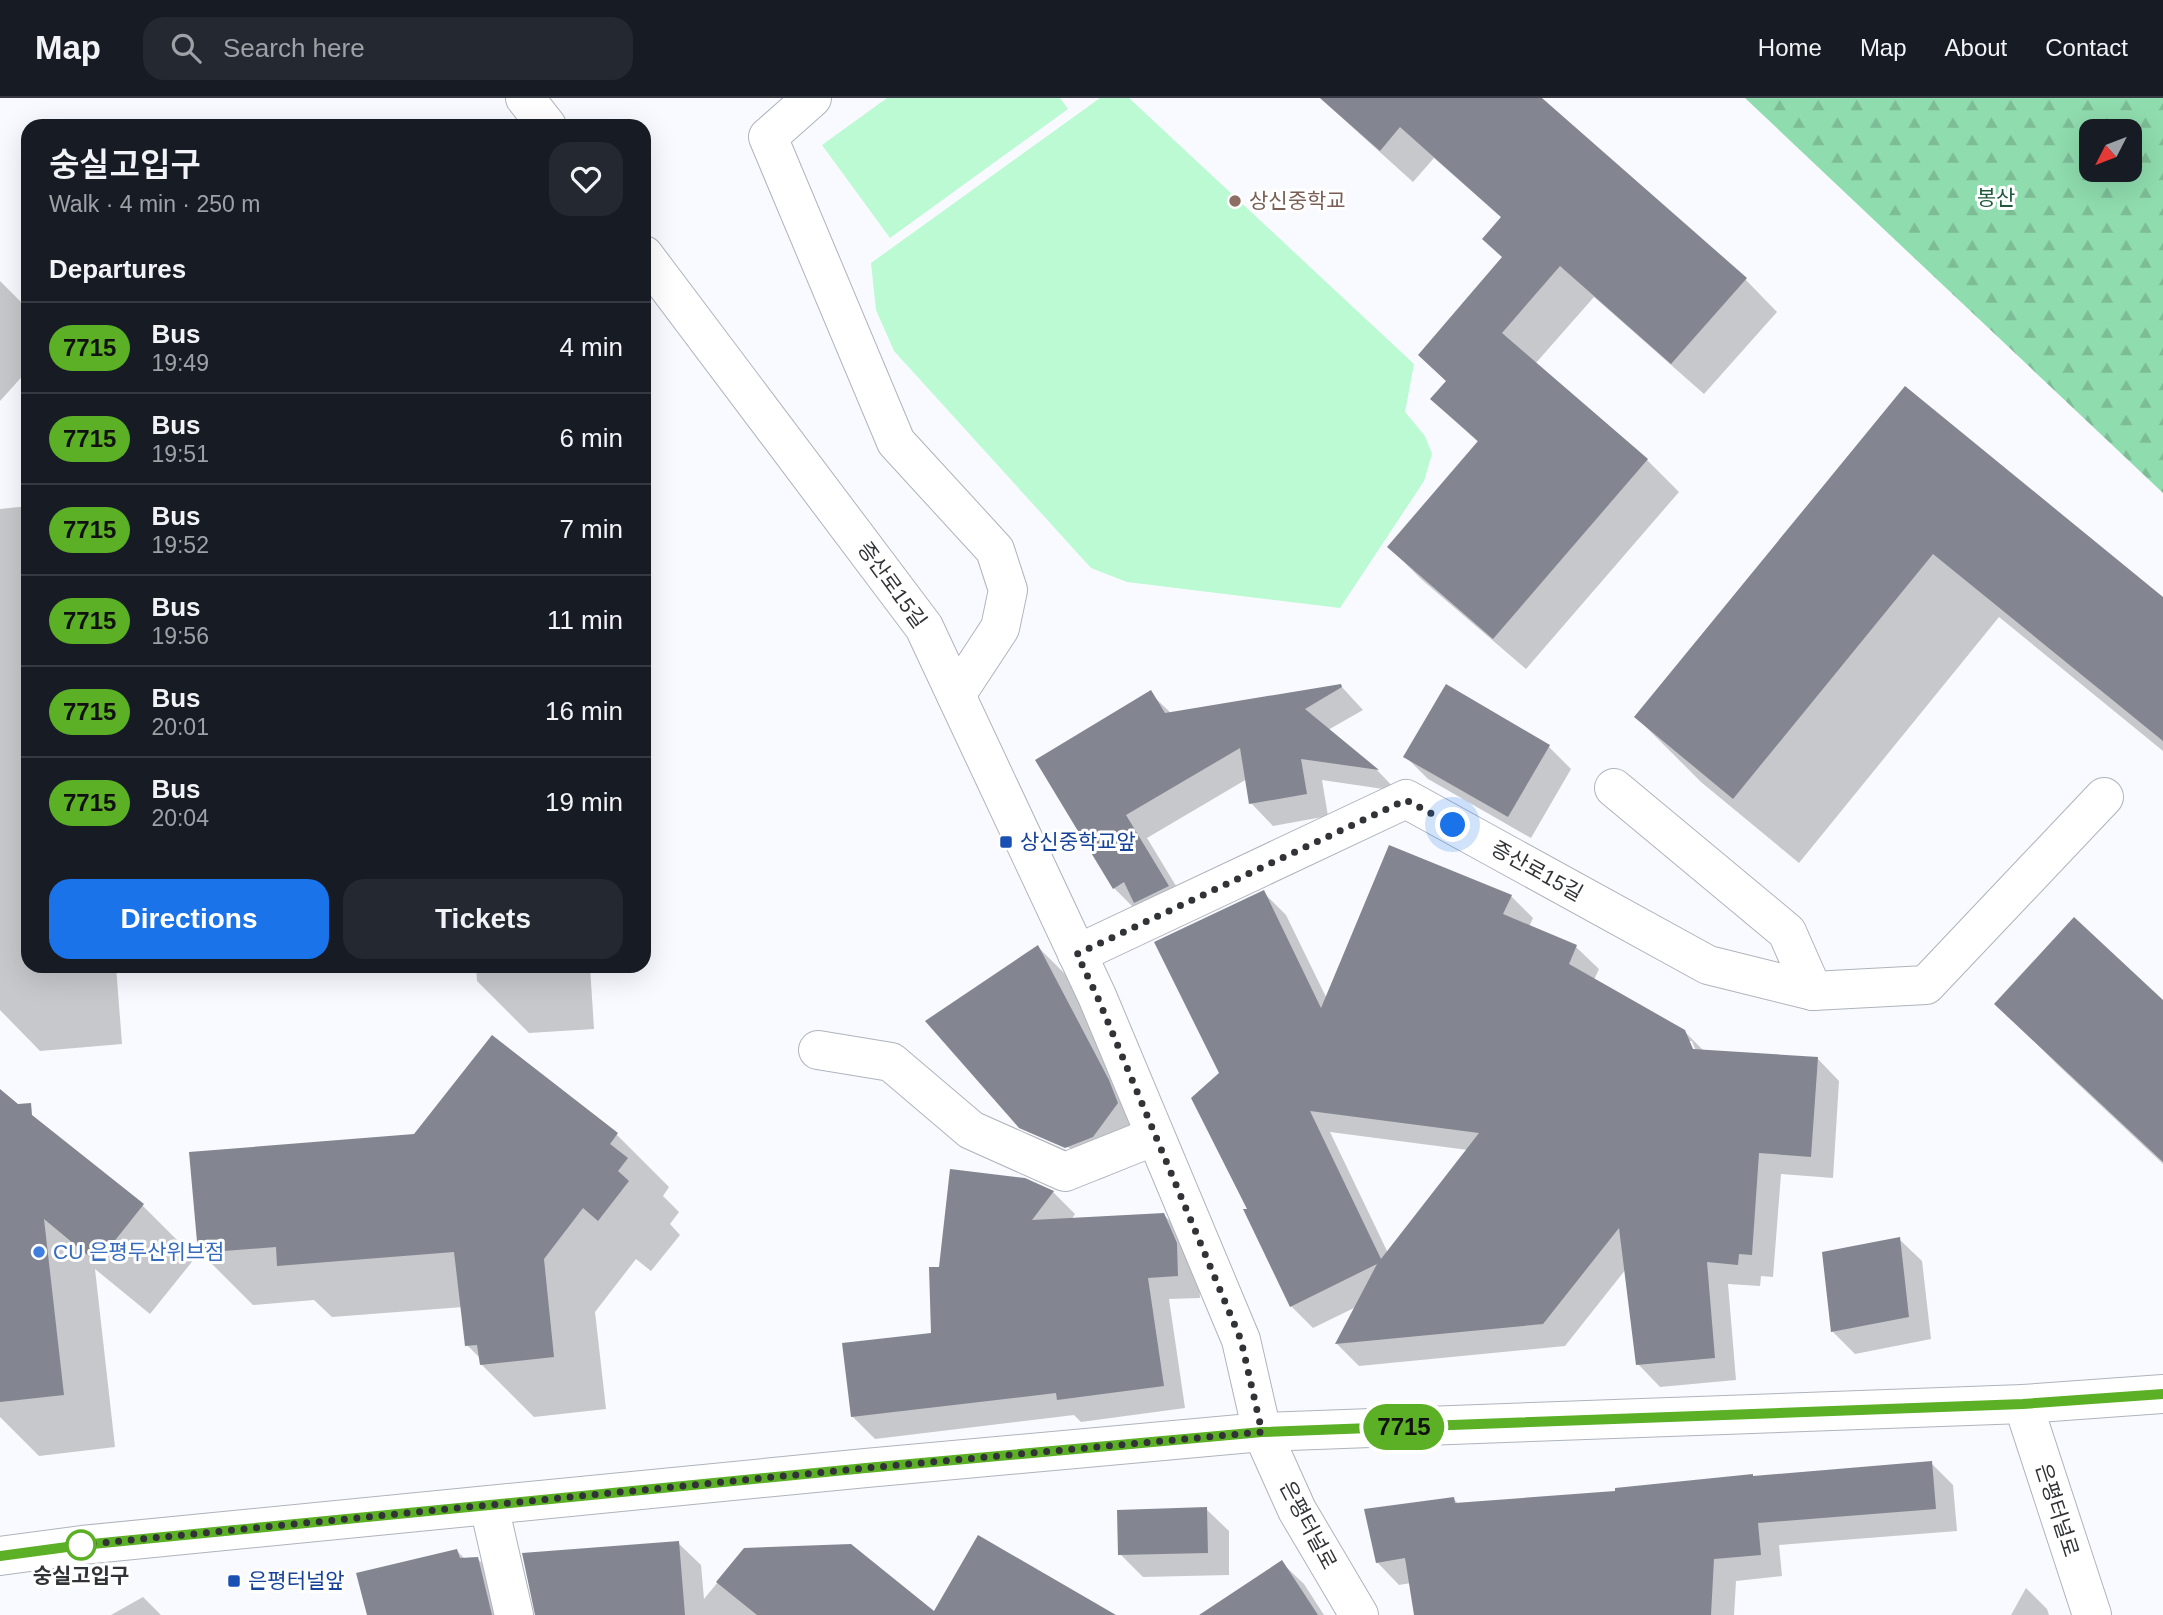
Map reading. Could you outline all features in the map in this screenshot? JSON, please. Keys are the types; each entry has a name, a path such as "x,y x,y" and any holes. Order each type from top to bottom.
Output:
{"main road":[{"path":"526,98 542,119"},
{"path":"812,98 768,137 896,442 995,550 1008,590 1000,628 956,695"},
{"name":"증산로15길","path":"651,264 925,627 1077,954 1241,1340 1262,1432"},
{"path":"1614,788 1787,932 1813,991 1926,985 2104,797"},
{"name":"증산로15길","path":"1077,954 1406,800 1708,965 1813,991"},
{"path":"818,1050 891,1062 971,1130 1065,1172 1155,1136"},
{"path":"0,1556 82,1545 852,1469 1262,1432 2023,1404 2163,1394"},
{"name":"은평터널로","path":"2023,1404 2092,1615"},
{"name":"은평터널로","path":"1262,1432 1297,1510 1359,1615"},
{"path":"489,1506 514,1615"}],"green space":[{"path":"887,98 1060,98 1068,109 890,238 822,145"},
{"path":"1100,98 1129,98 1414,364 1405,412 1425,436 1432,454 1424,481 1340,608 1127,582 1091,568 894,351 876,310 871,263"},
{"name":"봉산","path":"1745,98 2163,98 2163,493"}],"building":[{"path":"1320,98 1542,98 1747,278 1671,364 1560,266 1502,333 1648,459 1493,639 1387,547 1478,441 1430,399 1446,381 1418,355 1502,257 1482,239 1501,217 1400,127 1380,151"},
{"path":"1905,386 2163,597 2163,741 1933,554 1733,799 1634,717"},
{"path":"1341,684 1342,687 1305,709 1379,770 1301,759 1307,794 1249,804 1240,748 1126,815 1169,886 1134,903 1124,882 1113,889 1035,760 1151,690 1165,713"},
{"path":"1446,684 1550,745 1508,817 1403,757"},
{"path":"1389,845 1512,895 1503,914 1577,945 1569,964 1685,1030 1693,1049 1818,1057 1811,1157 1759,1153 1752,1255 1739,1254 1738,1265 1707,1262 1715,1358 1636,1365 1619,1228 1543,1324 1335,1344 1377,1264 1290,1307 1243,1209 1247,1209 1191,1098 1219,1073 1154,942 1264,890 1321,1008","holes":["1310,1111 1479,1133 1381,1259"]},
{"path":"2074,917 2163,1000 2163,1162 1994,1004"},
{"path":"1038,945 1109,1080 1118,1103 1093,1137 1065,1148 1019,1128 925,1021"},
{"path":"492,1035 618,1133 610,1144 628,1158 618,1171 629,1181 598,1221 583,1208 544,1259 554,1357 480,1365 477,1345 465,1346 454,1252 277,1266 276,1247 198,1253 189,1152 414,1134"},
{"path":"0,1089 18,1104 31,1103 32,1115 144,1204 97,1263 44,1219 64,1395 0,1402"},
{"path":"950,1169 1025,1178 1054,1191 1032,1220 1164,1213 1177,1243 1178,1276 1148,1278 1164,1386 1057,1400 1056,1393 851,1417 842,1343 931,1333 929,1267 939,1267"},
{"path":"1900,1237 1909,1317 1831,1332 1822,1252"},
{"path":"1932,1461 1936,1509 1758,1523 1761,1555 1714,1559 1711,1615 1414,1615 1405,1558 1376,1563 1364,1509 1454,1497 1455,1503 1615,1491 1615,1488 1753,1474"},
{"path":"1207,1507 1208,1553 1118,1555 1117,1510"},
{"path":"978,1535 1116,1615 757,1615 716,1582 744,1548 851,1544 934,1611"},
{"path":"679,1541 685,1615 535,1615 522,1553"},
{"path":"457,1549 460,1558 478,1557 492,1615 367,1615 356,1573"},
{"path":"1282,1560 1318,1615 1199,1615"}],"bus line":[{"name":"7715","path":"0,1556 82,1545 1262,1432 2023,1404 2163,1394"}],"place":[{"name":"상신중학교","path":"1235,201"},
{"name":"상신중학교앞","path":"1006,842"},
{"name":"CU 은평두산위브점","path":"39,1252"},
{"name":"숭실고입구","path":"81,1545"},
{"name":"은평터널앞","path":"234,1581"}],"route":[{"path":"81,1545 1262,1432 1241,1340 1077,954 1406,800 1453,825"}]}
